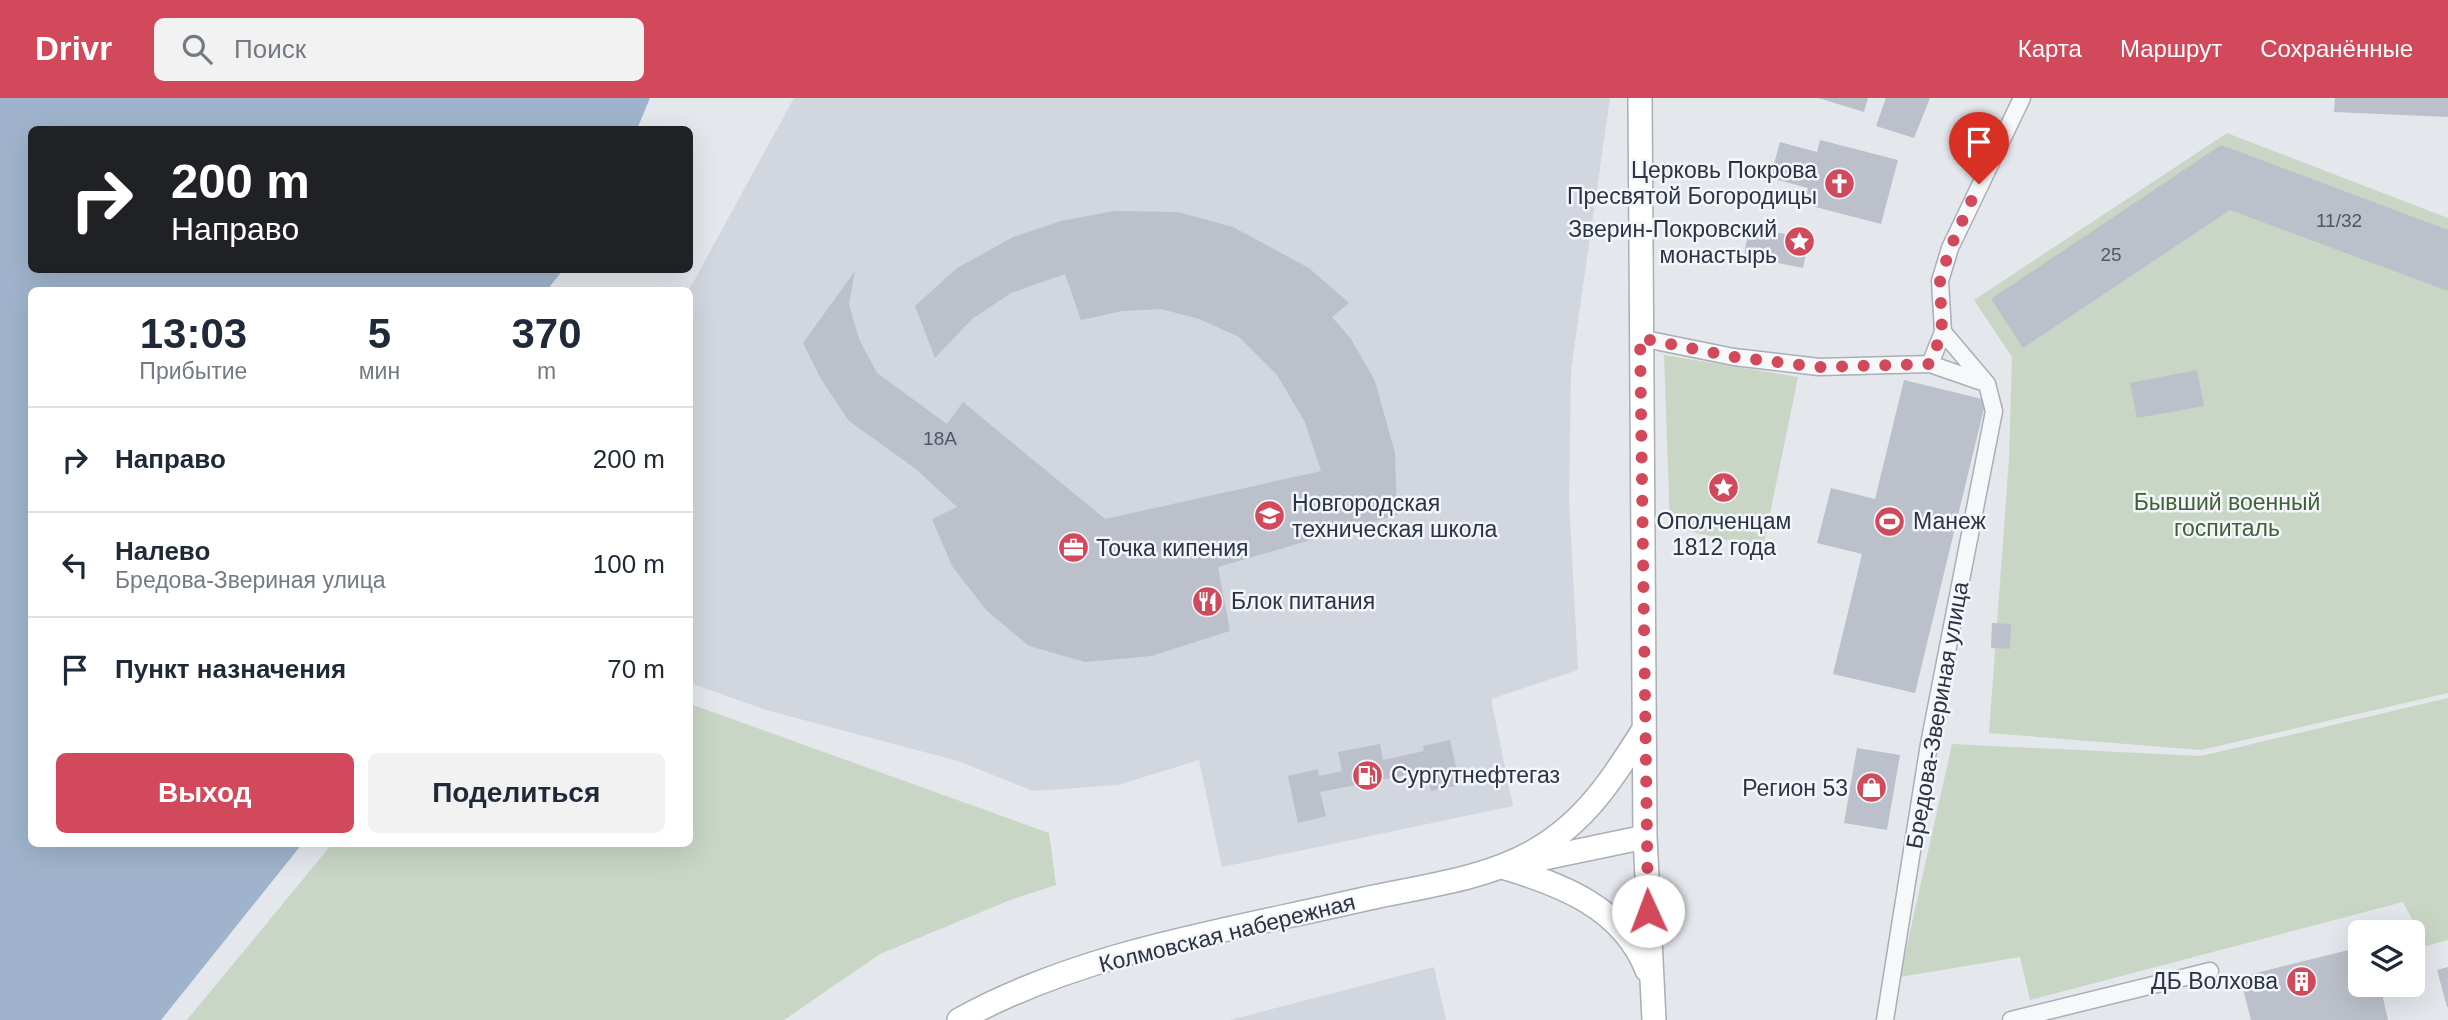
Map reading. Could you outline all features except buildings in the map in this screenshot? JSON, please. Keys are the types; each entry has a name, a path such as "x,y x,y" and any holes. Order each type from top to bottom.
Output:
{"main road":[{"path":"1640,98 1645,837 1654,1020"},
{"path":"1502,867 1556,836 1591,807 1644,729"},
{"name":"Колмовская набережная","path":"960,1020 1049,977 1177,942 1645,837"},
{"path":"1502,867 1566,889 1616,922 1641,954 1651,986"}],"street":[{"path":"1930,364 1942,332 1940,281 1950,248 2022,98"},
{"path":"1942,332 1987,384"},
{"path":"1640,338 1734,357 1819,367 1930,364 1987,384"},
{"name":"Бредова-Звериная улица","path":"1885,1020 1929,744 1994,411 1987,384"},
{"path":"2011,1020 2210,971"}],"shaded area":[{"path":"794,98 1610,98 1571,370 1569,500 1578,670 1491,699 1513,806 1222,867 1199,760 1118,785 1033,791 958,761 766,710 693,684 693,287 691,287"},
{"path":"1434,967 1446,1020 1230,1020"}],"green space":[{"name":"Бывший военный госпиталь","path":"2227,133 2448,218 2448,693 2201,750 1989,733 2009,459 2012,357 1974,300"},
{"path":"1664,355 1798,377 1763,548 1670,527"},
{"path":"2448,698 2448,940 2426,946 2425,920 2412,920 2403,902 2030,1000 2020,957 1900,977 1952,744 2201,756"},
{"path":"693,705 1049,833 1056,885 1010,900 880,954 784,1020 187,1020 330,847 693,847"}],"water":[{"path":"0,98 650,98 638,126 28,126 28,273 561,273 549,287 28,287 28,847 300,847 161,1020 0,1020"}],"place":[{"name":"Церковь Покрова Пресвятой Богородицы","path":"1840,183"},
{"name":"Зверин-Покровский монастырь","path":"1800,242"},
{"name":"Ополченцам 1812 года","path":"1724,487"},
{"name":"Новгородская техническая школа","path":"1269,516"},
{"name":"Манеж","path":"1890,521"},
{"name":"Точка кипения","path":"1073,548"},
{"name":"Блок питания","path":"1208,601"},
{"name":"Сургутнефтегаз","path":"1368,775"},
{"name":"Регион 53","path":"1871,788"},
{"name":"ДБ Волхова","path":"2301,981"}],"route":[{"path":"1648,911 1640,338 1734,357 1819,367 1930,364 1942,332 1940,281 1950,248 1979,184"}]}
